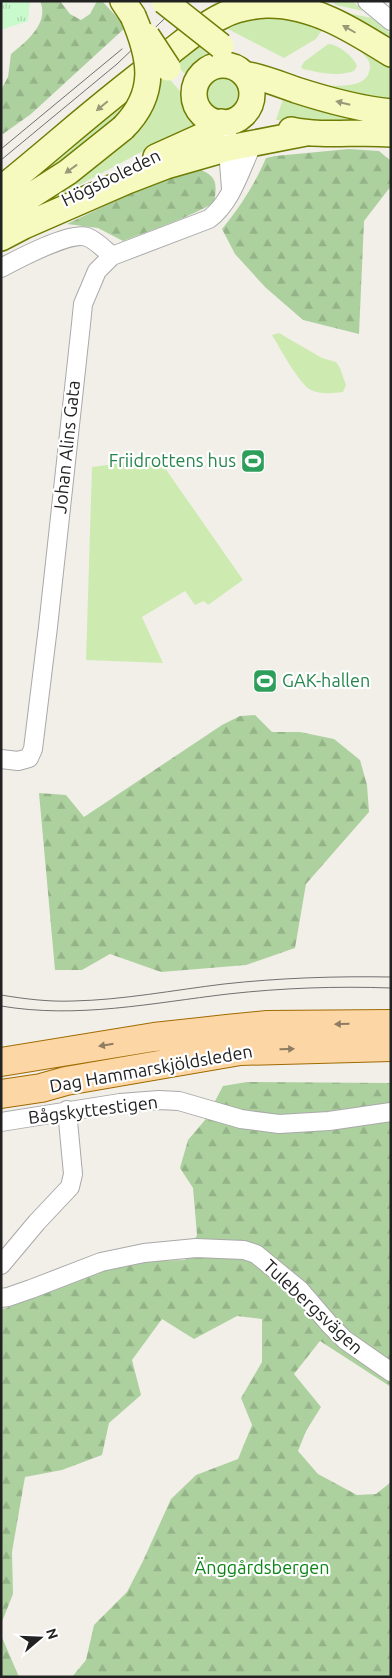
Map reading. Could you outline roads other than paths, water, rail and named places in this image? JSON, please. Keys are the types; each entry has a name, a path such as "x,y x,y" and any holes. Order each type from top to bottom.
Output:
{"main road":[{"name":"Högsboleden","path":"1,233 45,209 207,134 244,113 251,101 251,86 221,46 164,1"},
{"path":"1,189 139,74 209,23 244,8 266,5 300,8 333,20 391,54"},
{"name":"Högsboleden","path":"128,8 168,68 182,84 194,93 196,104 202,113 210,120 228,121"},
{"name":"Högsboleden","path":"1,215 68,172 123,128 131,120 143,101 149,76 146,49 128,8"},
{"path":"194,93 197,80 206,70 221,65 323,98 366,109 391,112"},
{"path":"228,121 306,133 391,134"},
{"name":"Högsboleden","path":"1,238 127,181 166,166 229,148 306,133"},
{"name":"Dag Hammarskjöldsleden","path":"1,1062 154,1037 267,1025 391,1024"},
{"name":"Dag Hammarskjöldsleden","path":"1,1094 240,1051 391,1047"}],"street":[{"path":"367,1 391,20"},
{"path":"228,121 231,189"},
{"name":"Johan Alins Gata","path":"1,759 18,761 29,758 32,754 84,304 97,271 112,256 209,219 216,213 238,180 253,143"},
{"path":"1,268 62,240 78,235 98,243 112,256"},
{"name":"Bågskyttestigen","path":"1,1122 120,1103 179,1100 241,1119 279,1124 329,1121 391,1112"},
{"path":"1,1265 37,1222 70,1187 73,1174 67,1110"},
{"name":"Tulebergsvägen","path":"1,1298 23,1292 101,1262 144,1253 196,1248 244,1250 256,1254 300,1290 345,1340 391,1372"}],"tram line":[{"path":"1,160 117,64 183,1"},
{"path":"1,149 122,49"},
{"path":"1,995 46,1001 92,1000 265,980 391,977"},
{"path":"1,1006 29,1010 86,1010 269,990 329,987 391,988"}],"place":[{"name":"Friidrottens hus","path":"253,461"},
{"name":"GAK-hallen","path":"265,681"}],"park label":[{"name":"Änggårdsbergen","path":"262,1568"}]}
